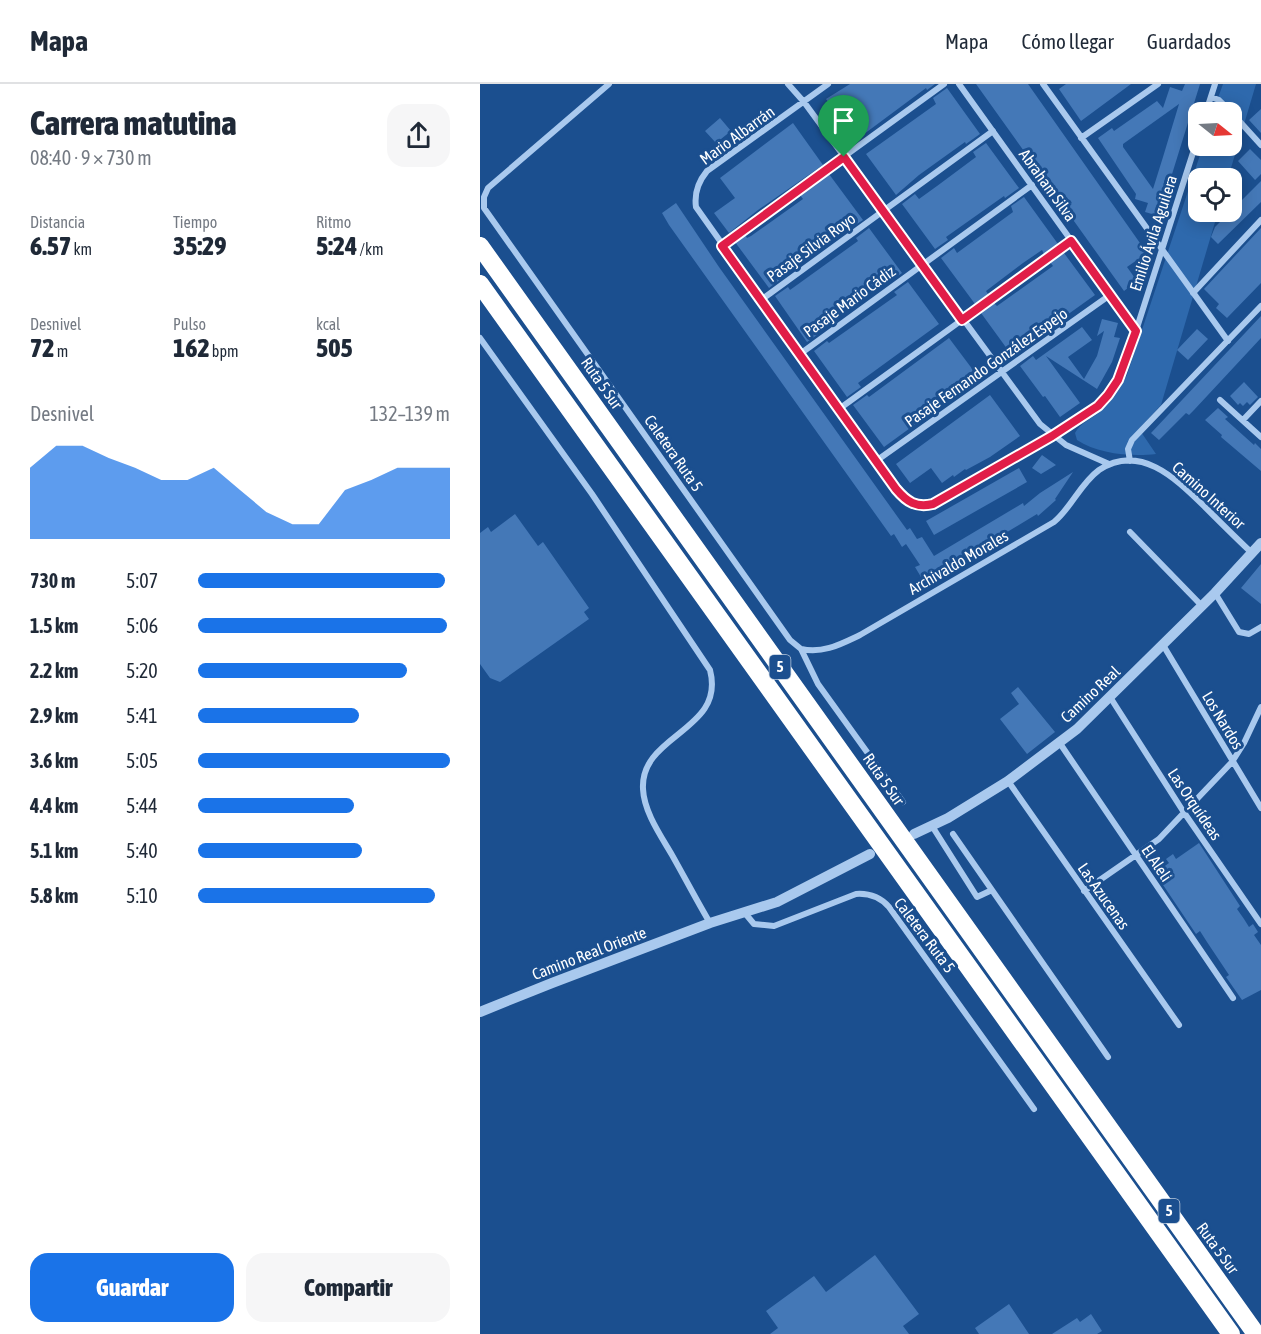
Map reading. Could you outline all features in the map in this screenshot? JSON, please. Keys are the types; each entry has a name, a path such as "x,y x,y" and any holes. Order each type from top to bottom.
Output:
{"highway":[{"name":"Ruta 5 Sur","path":"480,246 1256,1334"},
{"name":"5","path":"480,284 1231,1334"}],"street":[{"name":"Caletera Ruta 5","path":"609,84 488,188 484,197 484,208 790,640 801,649 818,684 903,802"},
{"path":"788,84 804,102 1027,408 1052,436 1077,451 1109,464"},
{"name":"Mario Albarrán","path":"722,246 696,207 696,191 700,181 707,171 828,84"},
{"path":"876,461 722,246 944,84"},
{"name":"Abraham Silva","path":"959,84 1136,331"},
{"path":"1081,138 1158,84"},
{"path":"1209,102 1215,84"},
{"path":"1046,85 1081,138 1228,341"},
{"path":"1211,97 1221,102"},
{"path":"1242,125 1261,145"},
{"name":"Pasaje Silvia Royo","path":"761,300 993,131"},
{"name":"Emilio Ávila Aguilera","path":"876,461 908,501 926,506 939,502 1052,436 1079,419 1108,395 1126,362 1192,156"},
{"name":"Pasaje Mario Cádiz","path":"800,354 1032,185"},
{"path":"1193,293 1261,220"},
{"path":"839,409 1071,241"},
{"name":"Pasaje Fernando González Espejo","path":"876,461 1110,295"},
{"path":"1130,461 1128,449 1132,440 1261,306"},
{"path":"480,338 592,494 711,670 713,685 707,707 698,718 656,754 647,767 643,788 645,802 654,823 710,923 789,897 870,854"},
{"path":"1220,400 1261,437"},
{"path":"1243,420 1261,401"},
{"name":"Camino Interior","path":"1109,464 1130,461 1150,464 1177,481 1252,553"},
{"name":"Archivaldo Morales","path":"801,649 819,651 847,641 1054,522 1063,514 1087,481 1109,464"},
{"path":"1130,532 1202,606"},
{"name":"Camino Real","path":"914,834 948,818 1008,781 1077,729 1215,593 1261,543"},
{"path":"1215,593 1239,632 1249,634 1261,627"},
{"name":"Los Nardos","path":"1163,645 1261,808"},
{"name":"Las Orquídeas","path":"1110,697 1183,811 1261,924"},
{"path":"1084,891 1159,839 1183,811 1232,762 1261,707"},
{"name":"El Aleli","path":"1059,742 1233,998"},
{"name":"Las Azucenas","path":"1008,781 1179,1025"},
{"path":"932,826 977,897 992,890"},
{"path":"953,834 1108,1057"},
{"name":"Caletera Ruta 5","path":"744,912 754,924 774,926 856,894 869,894 880,899 889,907 1034,1109"},
{"name":"Camino Real Oriente","path":"480,1012 710,923"}],"shaded area":[{"path":"1223,84 1256,84 1242,131 1242,102 1217,102"},
{"path":"1200,156 1235,156 1231,168 1196,168"},
{"path":"1188,191 1188,222 1215,222 1161,405 1139,429 1156,454 1126,455 1095,449 1077,440 1075,433 1080,426 1109,403 1127,375"}],"building":[{"path":"850,84 935,84 927,90 926,88 856,140 826,99"},
{"path":"976,84 1028,84 1147,253 1127,267 1137,281 1124,291"},
{"path":"1066,84 1131,84 1081,121 1059,89"},
{"path":"1185,84 1200,84 1194,102 1188,102 1188,123 1159,216 1145,212 1148,203 1135,199 1136,194 1098,138 1112,128 1114,131 1157,101 1163,108 1170,87 1182,91","holes":["1179,104 1153,189 1123,144"]},
{"path":"947,88 980,134 919,175 896,195 866,154 936,104 933,98"},
{"path":"1261,109 1261,133 1249,120"},
{"path":"720,118 731,131 716,143 705,131"},
{"path":"793,123 823,165 729,233 714,213 735,198 720,178"},
{"path":"986,143 1019,188 946,237 948,240 935,249 902,204 915,194 919,199 937,186 976,157 973,152"},
{"path":"1250,149 1261,160 1261,174 1255,180 1238,161"},
{"path":"829,174 863,220 849,229 847,226 780,275 782,278 769,288 735,242 745,235 747,238 751,236 803,199 800,195"},
{"path":"1261,181 1261,202 1242,221 1242,200"},
{"path":"1024,197 1058,244 1044,254 1042,250 1023,263 986,291 988,294 975,304 941,258 954,248 957,253 1013,212 1011,206"},
{"path":"676,203 719,267 907,530 910,528 917,539 922,537 934,556 1023,503 1024,506 1073,472 1056,500 1038,516 1037,514 924,582 915,567 920,565 906,544 902,547 894,534 891,536 669,225 662,213"},
{"path":"1220,222 1241,222 1218,244 1211,237"},
{"path":"869,228 902,273 888,283 886,281 819,330 821,332 807,342 775,296 788,287 790,290 858,241 856,238"},
{"path":"1261,228 1261,283 1227,318 1216,308 1219,304 1204,289"},
{"path":"1064,253 1095,295 1025,345 1027,347 1013,357 981,313 994,303 997,306 1053,266 1050,262"},
{"path":"908,282 939,324 858,383 861,387 847,397 814,351 897,295 894,292"},
{"path":"1261,316 1261,338 1194,410 1189,415 1186,413 1159,440 1151,433"},
{"path":"1102,319 1118,323 1114,337 1120,338 1112,362 1097,389 1046,356 1080,403 1060,417 1020,366 1033,356 1036,360 1082,327 1092,340 1068,357 1084,379 1097,356 1104,331 1097,336"},
{"path":"1197,329 1208,339 1188,360 1177,350"},
{"path":"949,338 979,378 884,447 853,405 867,395 869,397"},
{"path":"1244,382 1258,397 1250,405 1247,402 1243,406 1240,403 1238,405 1230,396"},
{"path":"990,395 1020,436 990,457 942,483 931,468 910,483 896,464"},
{"path":"1218,408 1228,417 1225,419 1261,449 1261,471 1205,420"},
{"path":"1042,455 1056,465 1041,474 1032,468"},
{"path":"1019,468 1027,482 934,535 926,521"},
{"path":"515,514 538,546 543,542 589,608 584,612 589,619 500,682 490,678 480,664 480,533 488,527 491,532"},
{"path":"1261,564 1261,604 1241,588"},
{"path":"1018,687 1055,732 1027,754 1000,719 1019,704 1011,693"},
{"path":"1199,843 1240,906 1237,909 1249,927 1253,924 1258,932 1254,935 1261,945 1261,990 1242,1000 1226,977 1229,975 1200,931 1196,934 1155,873 1169,863 1166,859 1173,854 1176,859"},
{"path":"875,1255 919,1314 903,1326 909,1334 770,1334 778,1328 766,1311 814,1276 826,1292"},
{"path":"1009,1304 1029,1334 979,1334 975,1328"},
{"path":"1091,1314 1102,1331 1097,1334 1052,1334 1077,1318 1080,1322"}],"route":[{"path":"844,157 962,320 1071,241 1136,331 1118,380 1098,406 1052,436 939,502 926,506 908,501 896,489 722,246 844,157"}]}
